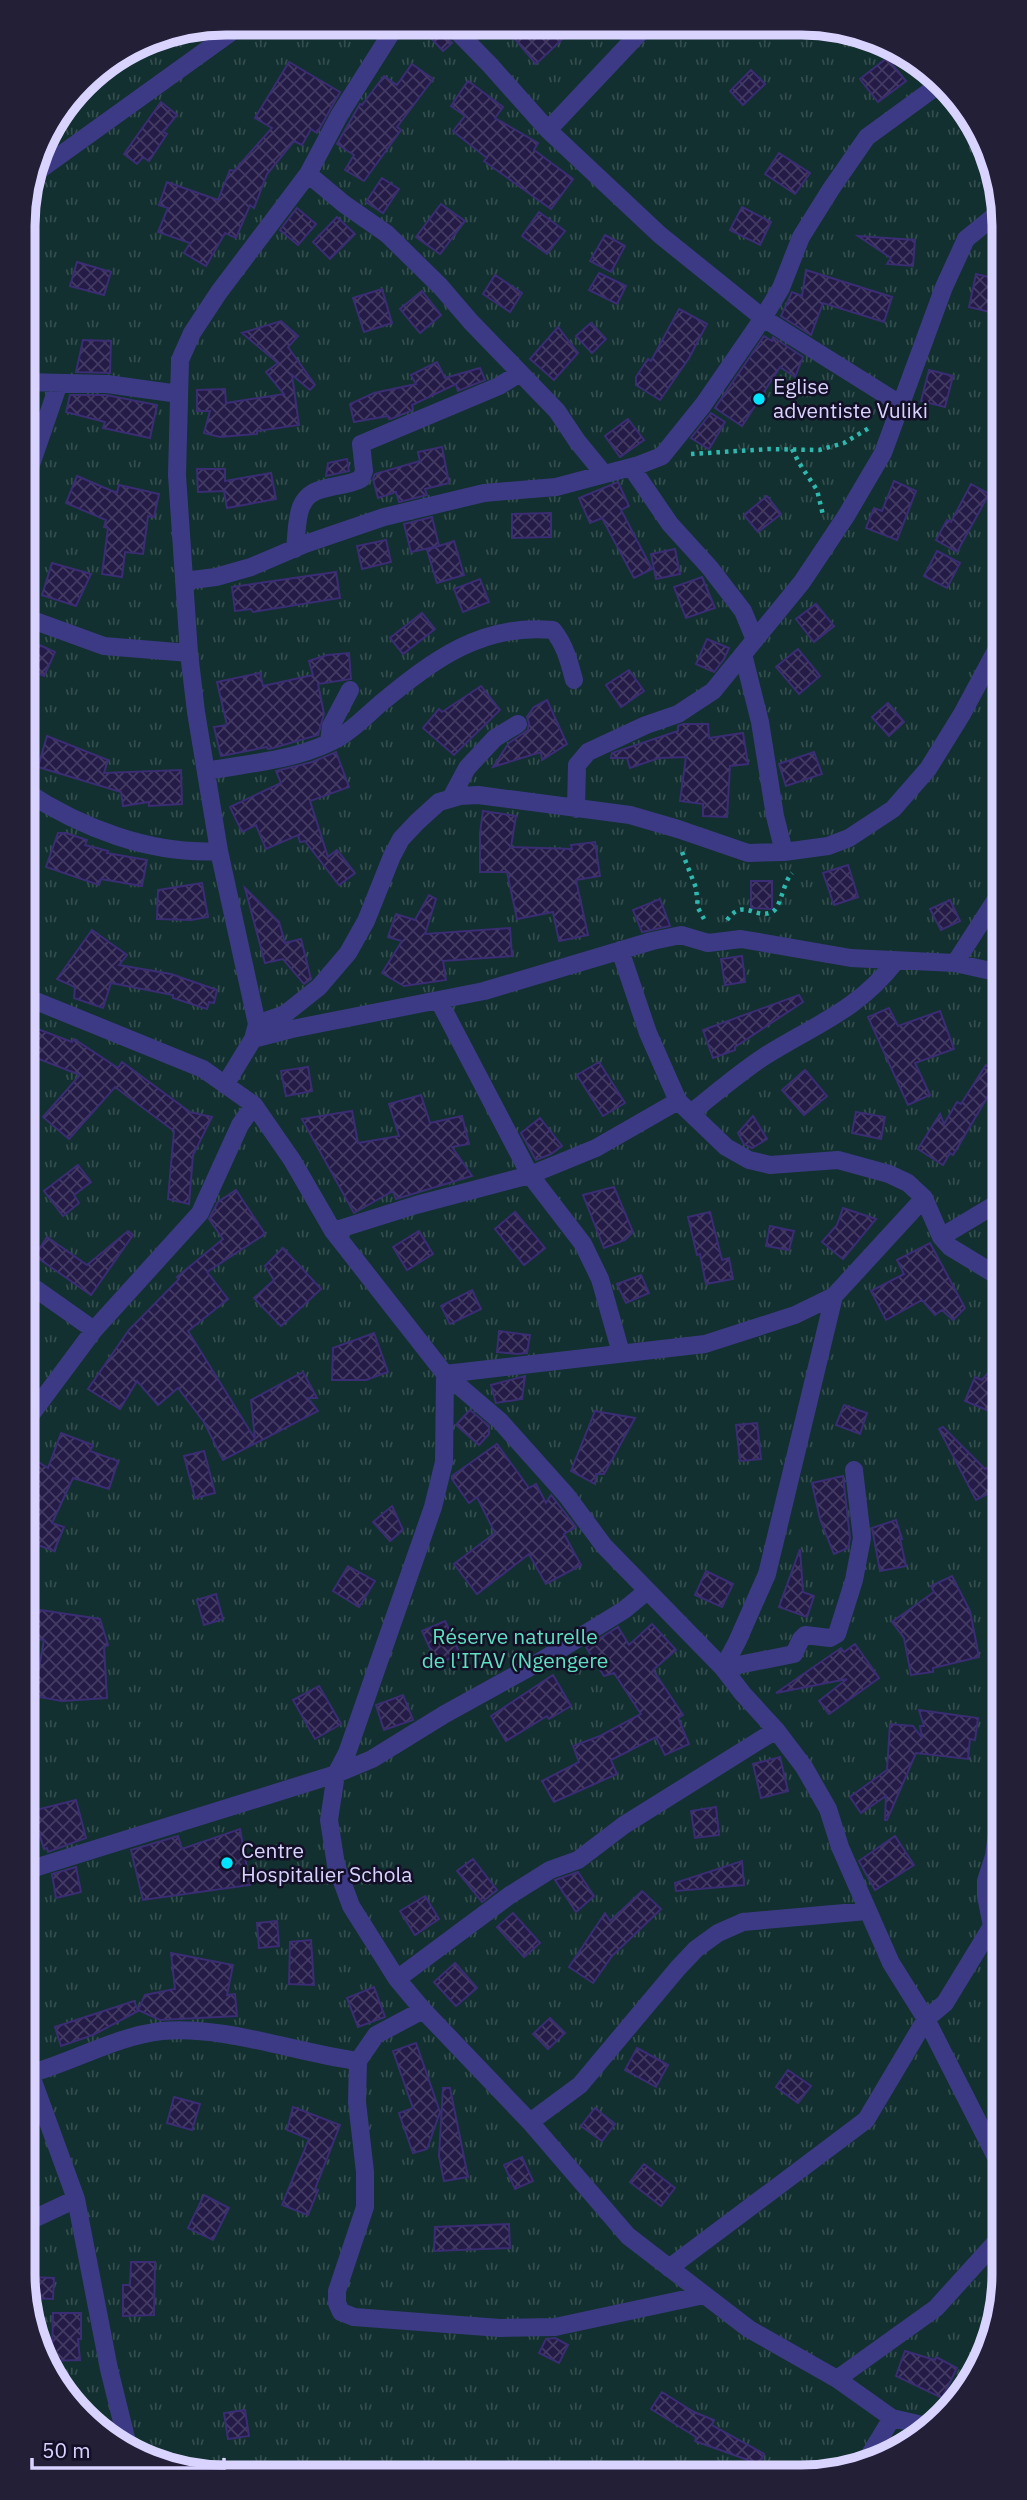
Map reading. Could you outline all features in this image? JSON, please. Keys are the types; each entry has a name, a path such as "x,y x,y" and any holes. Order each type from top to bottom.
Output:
{"street":[{"path":"46,165 227,35"},
{"path":"255,1032 219,850 189,653 177,475 180,360 192,333 219,292 308,174 340,114 390,35"},
{"path":"461,35 548,130 660,235 763,318 900,404"},
{"path":"548,130 638,35"},
{"path":"184,581 228,574 251,567 384,517 484,493 556,487 662,456 690,424 763,318 781,288 800,237 867,137 933,88"},
{"path":"308,174 344,204 387,234 440,286 557,411 604,474"},
{"path":"576,809 577,765 588,752 646,725 678,714 713,691 802,582 883,453 944,287 966,239 991,218"},
{"path":"295,549 300,505 308,495 320,489 347,485 361,479 364,471 361,444 499,386 520,373"},
{"path":"35,382 107,384 179,394"},
{"path":"35,453 59,383"},
{"path":"631,467 670,524 710,568 743,611 775,816 784,852"},
{"path":"35,621 104,646 189,653"},
{"path":"206,771 285,757 341,737 403,685 447,655 477,639 506,630 553,630 564,647 574,680"},
{"path":"225,1085 255,1032 285,1014 319,987 348,953 366,920 401,839 439,802 478,795 630,815 748,853 784,852 828,846 849,838 893,809 928,769 992,658"},
{"path":"329,742 331,726 350,690"},
{"path":"452,798 467,768 495,738 517,724"},
{"path":"35,798 49,807 104,831 150,845 199,852 219,850"},
{"path":"955,963 992,905"},
{"path":"255,1032 292,1029 484,991 620,950 681,935 708,943 741,939 806,951 895,961 955,963 992,971"},
{"path":"620,950 648,1033 685,1107 726,1146 749,1160 771,1165 838,1160 889,1174 908,1183 924,1198 941,1237 950,1247 992,1273"},
{"path":"333,1231 416,1205 530,1175 685,1107 768,1055 830,1021 878,984 895,961"},
{"path":"35,1001 183,1059 203,1069 254,1105 292,1160 333,1231 446,1374 500,1420 567,1496 604,1546 723,1668 776,1730 804,1768 828,1809 840,1847 891,1962 926,2019 992,2149"},
{"path":"439,1001 530,1175 583,1244 600,1279 621,1353"},
{"path":"35,1409 94,1330 200,1213 240,1125 254,1105"},
{"path":"446,1374 705,1344 795,1315 834,1297 924,1198"},
{"path":"941,1237 992,1206"},
{"path":"35,1288 94,1330"},
{"path":"723,1668 767,1574 834,1297"},
{"path":"446,1374 444,1462 433,1507 347,1753 336,1774 329,1820 336,1865 351,1906 397,1979 423,2010 530,2122 628,2236 749,2329 837,2379 892,2418 918,2424"},
{"path":"723,1668 794,1654 805,1635 830,1638 837,1634 854,1580 862,1538 854,1470"},
{"path":"35,1868 336,1774 372,1759 445,1714 541,1661 624,1610 647,1591"},
{"path":"397,1979 510,1895 551,1870 578,1860 624,1825 776,1730"},
{"path":"669,2268 866,2120 926,2019 945,2003 992,1926 986,1881 992,1862"},
{"path":"530,2122 580,2085 678,1968 696,1949 718,1933 743,1922 867,1911"},
{"path":"423,2010 376,2035 358,2061 357,2102 365,2172 365,2207 337,2291 337,2303 341,2312 354,2317 500,2328 555,2327 704,2295"},
{"path":"35,2071 115,2043 160,2031 237,2037 358,2061"},
{"path":"35,2089 76,2199 109,2369 125,2435"},
{"path":"35,2218 76,2199"},
{"path":"837,2379 936,2308 992,2246"},
{"path":"872,2451 892,2418"}],"path":[{"path":"662,456 819,450 844,443 876,424 893,424"},
{"path":"792,449 817,490 828,543"},
{"path":"673,827 696,888 698,908 720,941"},
{"path":"720,941 729,916 738,909 771,913 777,909 786,879 798,866 807,849"}],"green space":[{"name":"Réserve naturelle de l'ITAV (Ngengere","path":"214,35 801,35 838,39 885,55 927,82 945,100 966,131 985,177 992,226 992,2286 977,2347 952,2390 936,2409 907,2433 874,2450 850,2458 801,2465 226,2465 189,2461 153,2450 131,2439 91,2409 61,2369 42,2323 35,2274 35,214 42,177 55,142 82,100 100,82 120,67 165,45"}],"building":[{"path":"428,35 445,35 452,43 443,51"},
{"path":"511,35 566,35 536,64"},
{"path":"887,58 906,81 878,102 860,79"},
{"path":"289,62 340,92 317,133 311,129 302,145 294,141 267,174 254,208 250,205 236,238 225,233 206,266 184,253 190,243 158,232 168,208 159,205 167,182 218,200 230,170 234,171 272,128 255,118"},
{"path":"412,64 433,79 397,127 401,130 364,181 345,170 354,155 337,144 360,104 362,105 384,76 397,85"},
{"path":"751,70 765,84 743,105 730,91"},
{"path":"468,81 503,107 495,118 538,143 534,150 573,179 551,209 484,161 487,158 453,131 465,116 451,106"},
{"path":"161,102 177,115 163,132 167,134 149,161 143,157 137,164 124,154"},
{"path":"779,153 810,173 795,194 765,174"},
{"path":"382,178 399,189 383,213 366,202"},
{"path":"441,204 465,221 440,254 416,237"},
{"path":"742,207 771,222 760,245 730,230"},
{"path":"297,208 316,224 298,245 280,230"},
{"path":"539,212 565,231 547,254 522,236"},
{"path":"337,217 355,234 330,259 313,242"},
{"path":"605,235 625,246 611,272 590,261"},
{"path":"858,236 915,240 913,266 887,264 891,258"},
{"path":"77,262 111,272 104,295 70,286"},
{"path":"806,270 892,297 884,322 823,303 811,335 781,316 792,292 802,296"},
{"path":"599,273 626,286 617,304 589,290"},
{"path":"976,274 992,278 990,312 969,307"},
{"path":"495,275 522,293 510,312 483,294"},
{"path":"382,289 392,323 364,332 353,298"},
{"path":"422,291 441,315 420,333 400,309"},
{"path":"679,309 707,324 689,358 660,400 636,385 636,377 648,359 651,361"},
{"path":"281,321 298,336 288,347 315,385 310,390 292,375 299,425 257,431 257,434 220,437 204,433 210,411 197,411 197,390 225,389 226,403 284,394 266,372 278,363 242,333"},
{"path":"591,323 606,339 592,353 576,336"},
{"path":"558,327 578,353 554,380 530,359"},
{"path":"764,336 772,341 773,337 803,357 795,377 780,367 742,426 715,408"},
{"path":"83,340 111,341 110,373 76,372"},
{"path":"437,362 445,378 480,368 485,380 458,391 456,384 412,405 413,410 391,419 388,416 354,422 350,404 374,393 416,384 411,375"},
{"path":"929,370 953,376 945,407 921,401"},
{"path":"70,395 106,395 157,405 150,438 103,428 105,422 66,412"},
{"path":"711,413 725,422 709,449 691,438"},
{"path":"628,419 644,440 620,457 605,436"},
{"path":"442,447 449,483 425,489 427,495 399,502 396,492 378,498 373,479 375,474 420,461 418,452"},
{"path":"347,459 349,471 326,476 328,463"},
{"path":"197,469 225,469 225,481 271,473 276,499 227,508 224,491 198,492"},
{"path":"77,476 117,493 119,485 159,494 154,517 148,516 143,554 125,552 122,577 102,574 108,528 104,527 106,520 66,503"},
{"path":"894,481 916,491 897,540 866,528 874,508 882,511"},
{"path":"618,482 629,506 621,510 652,569 634,578 602,518 590,523 579,498"},
{"path":"971,484 989,494 957,552 936,540 947,520 951,522"},
{"path":"767,496 781,514 758,532 744,515"},
{"path":"551,513 551,537 512,538 512,514"},
{"path":"432,517 439,546 411,552 404,524"},
{"path":"386,540 391,562 362,569 357,546"},
{"path":"454,541 464,575 437,583 427,550"},
{"path":"675,549 680,574 656,579 651,554"},
{"path":"937,551 960,563 947,588 924,576"},
{"path":"52,563 91,574 76,606 42,595"},
{"path":"336,572 340,598 253,612 251,609 235,611 232,587"},
{"path":"702,577 715,608 686,618 674,587"},
{"path":"480,579 489,602 463,612 454,589"},
{"path":"816,604 834,626 814,642 796,619"},
{"path":"422,613 435,629 403,654 390,638"},
{"path":"707,639 729,648 714,672 696,664"},
{"path":"35,643 55,652 44,676 35,672"},
{"path":"798,649 820,676 799,694 776,667"},
{"path":"349,653 351,679 318,684 324,714 318,735 273,748 221,756 214,727 227,725 217,682 260,673 263,686 313,675 309,661 327,655"},
{"path":"629,670 644,691 621,707 606,685"},
{"path":"481,686 500,710 454,755 423,728 439,709 442,712"},
{"path":"547,700 567,744 542,760 541,752 493,767 509,743 528,730 527,717 534,707"},
{"path":"888,703 904,722 889,736 872,717"},
{"path":"708,724 709,738 743,733 748,764 730,766 727,817 703,816 703,804 680,801 686,757 659,758 630,768 627,758 611,758 612,753 678,731 678,726"},
{"path":"47,736 108,760 104,773 181,770 182,804 149,806 149,802 123,806 121,792 38,767"},
{"path":"336,752 349,787 310,801 328,857 337,850 355,873 339,885 305,841 300,842 298,835 266,849 256,825 242,832 230,807 281,783 276,771 312,762"},
{"path":"814,752 822,774 786,786 779,764"},
{"path":"483,811 516,816 511,847 572,849 571,845 595,842 600,876 576,880 588,935 559,941 553,912 517,919 507,872 480,872"},
{"path":"58,833 87,840 85,845 108,851 107,853 147,860 142,886 101,879 99,885 46,867"},
{"path":"848,865 858,897 834,905 823,873"},
{"path":"751,881 772,881 772,909 751,908"},
{"path":"202,883 208,917 191,920 157,919 158,890"},
{"path":"245,888 279,922 285,943 301,939 311,979 304,984 283,959 265,963"},
{"path":"429,895 436,899 425,934 510,928 512,956 443,961 446,980 404,986 382,973 402,941 388,937 396,914 415,920"},
{"path":"660,899 670,926 642,932 633,910"},
{"path":"950,900 960,921 941,930 930,909"},
{"path":"92,930 127,955 119,965 171,974 217,990 214,1003 209,1002 207,1009 173,998 173,995 111,983 103,1008 74,998 75,987 57,979"},
{"path":"742,956 745,982 725,985 721,959"},
{"path":"799,995 803,1002 735,1047 735,1050 713,1058 703,1030"},
{"path":"889,1008 898,1026 940,1011 954,1049 915,1063 930,1095 908,1105 868,1017"},
{"path":"35,1028 72,1042 74,1039 118,1068 122,1062 190,1112 212,1117 193,1155 189,1204 168,1199 174,1131 115,1087 69,1139 43,1117 80,1075 35,1058"},
{"path":"599,1062 625,1103 603,1116 577,1075"},
{"path":"986,1065 992,1069 992,1089 953,1155 950,1153 943,1165 918,1149 940,1114 944,1124 957,1102 961,1104"},
{"path":"308,1067 312,1091 286,1096 281,1071"},
{"path":"805,1070 827,1096 804,1115 782,1090"},
{"path":"421,1095 430,1123 462,1116 469,1144 452,1147 472,1176 396,1199 393,1191 354,1213 302,1119 352,1111 358,1143 399,1136 389,1104"},
{"path":"856,1112 885,1117 881,1139 852,1133"},
{"path":"753,1116 767,1139 752,1148 744,1144 738,1133"},
{"path":"540,1118 562,1146 536,1160 521,1133"},
{"path":"78,1165 91,1182 74,1195 79,1203 63,1216 44,1191"},
{"path":"614,1187 633,1232 625,1240 604,1248 583,1195"},
{"path":"236,1190 265,1234 207,1272 228,1299 188,1331 255,1439 251,1400 303,1372 317,1398 308,1398 318,1411 223,1460 204,1422 178,1388 158,1405 137,1381 120,1409 88,1389 129,1330 179,1279 177,1277 223,1239 209,1219 218,1202"},
{"path":"843,1208 876,1219 843,1259 822,1242 837,1225"},
{"path":"515,1212 545,1248 524,1265 495,1229"},
{"path":"710,1212 722,1260 729,1258 733,1279 706,1284 688,1217"},
{"path":"770,1226 794,1231 789,1250 766,1246"},
{"path":"128,1231 133,1235 91,1295 35,1256 47,1237 87,1265"},
{"path":"419,1231 433,1254 407,1270 393,1247"},
{"path":"930,1243 965,1308 953,1320 942,1310 935,1315 922,1300 886,1320 871,1291 904,1274 897,1260"},
{"path":"283,1248 321,1289 281,1326 254,1298 274,1280 265,1266"},
{"path":"641,1275 649,1293 626,1303 617,1284"},
{"path":"472,1290 481,1309 450,1324 441,1306"},
{"path":"499,1331 530,1335 527,1353 497,1352"},
{"path":"374,1333 388,1372 366,1380 332,1380 333,1348"},
{"path":"992,1368 992,1412 965,1401 975,1377 982,1380"},
{"path":"525,1376 522,1399 496,1403 491,1385"},
{"path":"844,1405 867,1413 860,1434 836,1425"},
{"path":"470,1410 489,1426 489,1434 479,1445 456,1425"},
{"path":"595,1411 635,1418 604,1474 596,1474 595,1484 571,1471"},
{"path":"757,1423 761,1459 740,1461 736,1425"},
{"path":"943,1427 985,1469 992,1466 992,1492 976,1500 939,1429"},
{"path":"61,1433 93,1445 90,1451 118,1461 109,1489 73,1478 52,1523 64,1527 54,1551 35,1544 35,1460 48,1468"},
{"path":"497,1444 529,1488 536,1484 546,1503 551,1495 576,1527 564,1534 581,1565 546,1584 529,1554 477,1594 454,1564 495,1533 477,1497 469,1503 452,1476"},
{"path":"204,1451 215,1493 195,1498 184,1456"},
{"path":"843,1476 850,1538 848,1548 834,1554 820,1519 812,1483"},
{"path":"392,1506 403,1530 390,1541 373,1522"},
{"path":"896,1520 906,1566 880,1571 872,1528"},
{"path":"800,1549 803,1592 814,1596 807,1617 779,1607"},
{"path":"348,1566 375,1581 359,1607 333,1591"},
{"path":"706,1571 733,1584 722,1607 695,1595"},
{"path":"952,1576 970,1611 979,1657 933,1668 933,1672 911,1675 904,1638 892,1622 934,1592 931,1586"},
{"path":"216,1594 223,1619 204,1625 197,1600"},
{"path":"35,1609 100,1619 108,1645 104,1647 107,1698 62,1701 35,1696 44,1640 35,1639"},
{"path":"445,1621 460,1654 437,1664 422,1631"},
{"path":"652,1624 676,1650 653,1670 683,1715 678,1718 689,1744 665,1755 656,1737 611,1760 617,1774 554,1802 542,1781 579,1762 573,1746 600,1736 641,1714 614,1673 604,1676 586,1647 618,1627 629,1645"},
{"path":"855,1644 879,1678 829,1714 819,1701 847,1679 776,1693 841,1648 844,1652"},
{"path":"553,1675 571,1706 549,1719 547,1716 506,1741 491,1716"},
{"path":"319,1686 341,1724 315,1739 293,1700"},
{"path":"403,1695 413,1720 384,1730 376,1705"},
{"path":"919,1710 978,1718 975,1740 970,1739 968,1759 916,1753 887,1820 886,1796 861,1813 850,1797 887,1770 890,1724 913,1726 922,1738 920,1726 924,1726"},
{"path":"780,1757 788,1791 761,1798 753,1764"},
{"path":"76,1800 86,1838 48,1852 47,1848 44,1849 39,1833 35,1834 35,1810"},
{"path":"716,1807 719,1835 695,1838 691,1811"},
{"path":"240,1829 250,1885 143,1900 131,1850 178,1836 182,1849"},
{"path":"895,1836 914,1865 875,1890 859,1861"},
{"path":"473,1859 497,1890 482,1902 457,1871"},
{"path":"742,1861 744,1885 676,1891 675,1883"},
{"path":"76,1867 81,1892 56,1898 52,1874"},
{"path":"578,1872 594,1896 576,1912 555,1880"},
{"path":"642,1891 661,1909 612,1956 593,1983 569,1967 605,1913 610,1921"},
{"path":"425,1896 439,1919 415,1935 400,1911"},
{"path":"513,1913 540,1943 524,1957 497,1927"},
{"path":"277,1921 279,1946 259,1948 257,1923"},
{"path":"311,1940 314,1985 289,1984 290,1942"},
{"path":"171,1953 233,1965 227,1995 235,1994 237,2016 160,2020 138,2010 145,1995 175,1989"},
{"path":"455,1963 477,1988 456,2006 434,1982"},
{"path":"374,1987 385,2017 358,2027 347,1998"},
{"path":"134,2001 138,2011 93,2035 61,2046 55,2027"},
{"path":"550,2018 565,2033 548,2049 533,2034"},
{"path":"416,2043 440,2112 427,2149 413,2153 399,2113 413,2108 393,2051"},
{"path":"637,2048 668,2065 656,2087 625,2070"},
{"path":"788,2070 811,2086 798,2103 776,2087"},
{"path":"443,2088 450,2088 468,2177 444,2181 439,2156"},
{"path":"174,2097 200,2104 192,2130 167,2123"},
{"path":"293,2107 340,2125 315,2189 318,2190 308,2215 282,2205 309,2139 287,2130"},
{"path":"595,2108 615,2124 602,2141 581,2126"},
{"path":"522,2157 533,2181 515,2189 504,2165"},
{"path":"644,2164 675,2188 661,2206 630,2182"},
{"path":"204,2195 229,2208 213,2240 188,2228"},
{"path":"509,2224 510,2248 434,2251 435,2227"},
{"path":"131,2262 155,2262 154,2315 123,2316 123,2285 130,2285"},
{"path":"35,2277 54,2278 53,2299 37,2298"},
{"path":"53,2313 81,2313 81,2339 78,2339 80,2360 57,2361 52,2351"},
{"path":"555,2338 568,2345 559,2363 539,2353 546,2339"},
{"path":"905,2351 935,2360 936,2357 957,2368 942,2398 896,2376"},
{"path":"662,2392 694,2412 714,2420 712,2425 764,2454 759,2464 695,2441 696,2437 651,2409"},
{"path":"245,2410 249,2436 228,2439 224,2413"}],"place":[{"name":"Eglise adventiste Vuliki","path":"759,399"},
{"name":"Centre Hospitalier Schola","path":"227,1863"}]}
